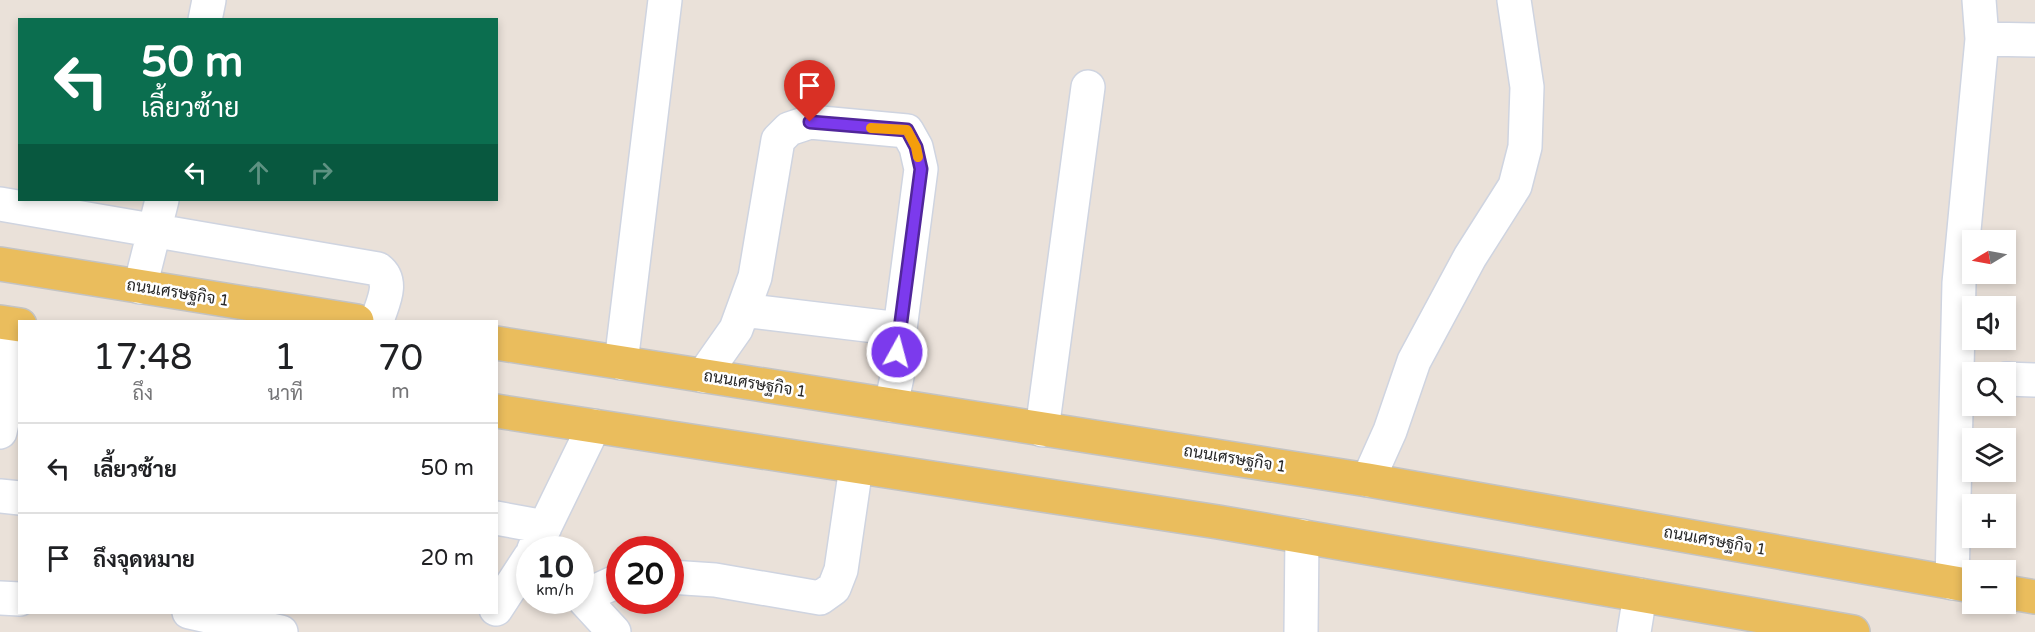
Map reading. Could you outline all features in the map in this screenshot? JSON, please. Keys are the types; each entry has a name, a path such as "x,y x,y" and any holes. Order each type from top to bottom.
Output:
{"main road":[{"name":"ถนนเศรษฐกิจ 1","path":"0,264 351,320"},
{"name":"ถนนเศรษฐกิจ 1","path":"498,343 1368,480 1962,585"},
{"path":"498,411 1302,536 1853,632"},
{"path":"2016,594 2035,597"}],"street":[{"path":"205,18 209,0"},
{"path":"621,363 665,0"},
{"path":"1368,480 1390,431 1414,361 1470,257 1515,186 1525,147 1527,87 1514,0"},
{"path":"1964,362 1959,283 1982,39 1979,0"},
{"path":"1982,39 2035,40"},
{"path":"1042,430 1088,87"},
{"path":"703,376 736,329 755,277 778,140 789,129 810,122 907,130 916,147 921,169 897,352 897,377 891,405"},
{"path":"140,287 162,201"},
{"path":"0,204 378,269 385,274 388,285 377,320"},
{"path":"743,310 900,329"},
{"path":"0,432 6,404 12,324"},
{"path":"2016,379 2035,380"},
{"path":"1962,560 1964,416"},
{"path":"541,536 594,426"},
{"path":"684,578 715,580 820,598 834,588 841,570 856,466"},
{"path":"0,496 18,498"},
{"path":"498,521 516,539"},
{"path":"1302,536 1302,632"},
{"path":"498,607 516,579"},
{"path":"1634,632 1640,595"},
{"path":"0,598 18,599"},
{"path":"594,610 614,632"},
{"path":"198,614 281,632"},
{"path":"482,632 493,614"}],"slow traffic":[{"path":"871,128 907,130 916,147 918,157"}],"route":[{"path":"810,122 907,130 916,147 921,169 897,352"}]}
